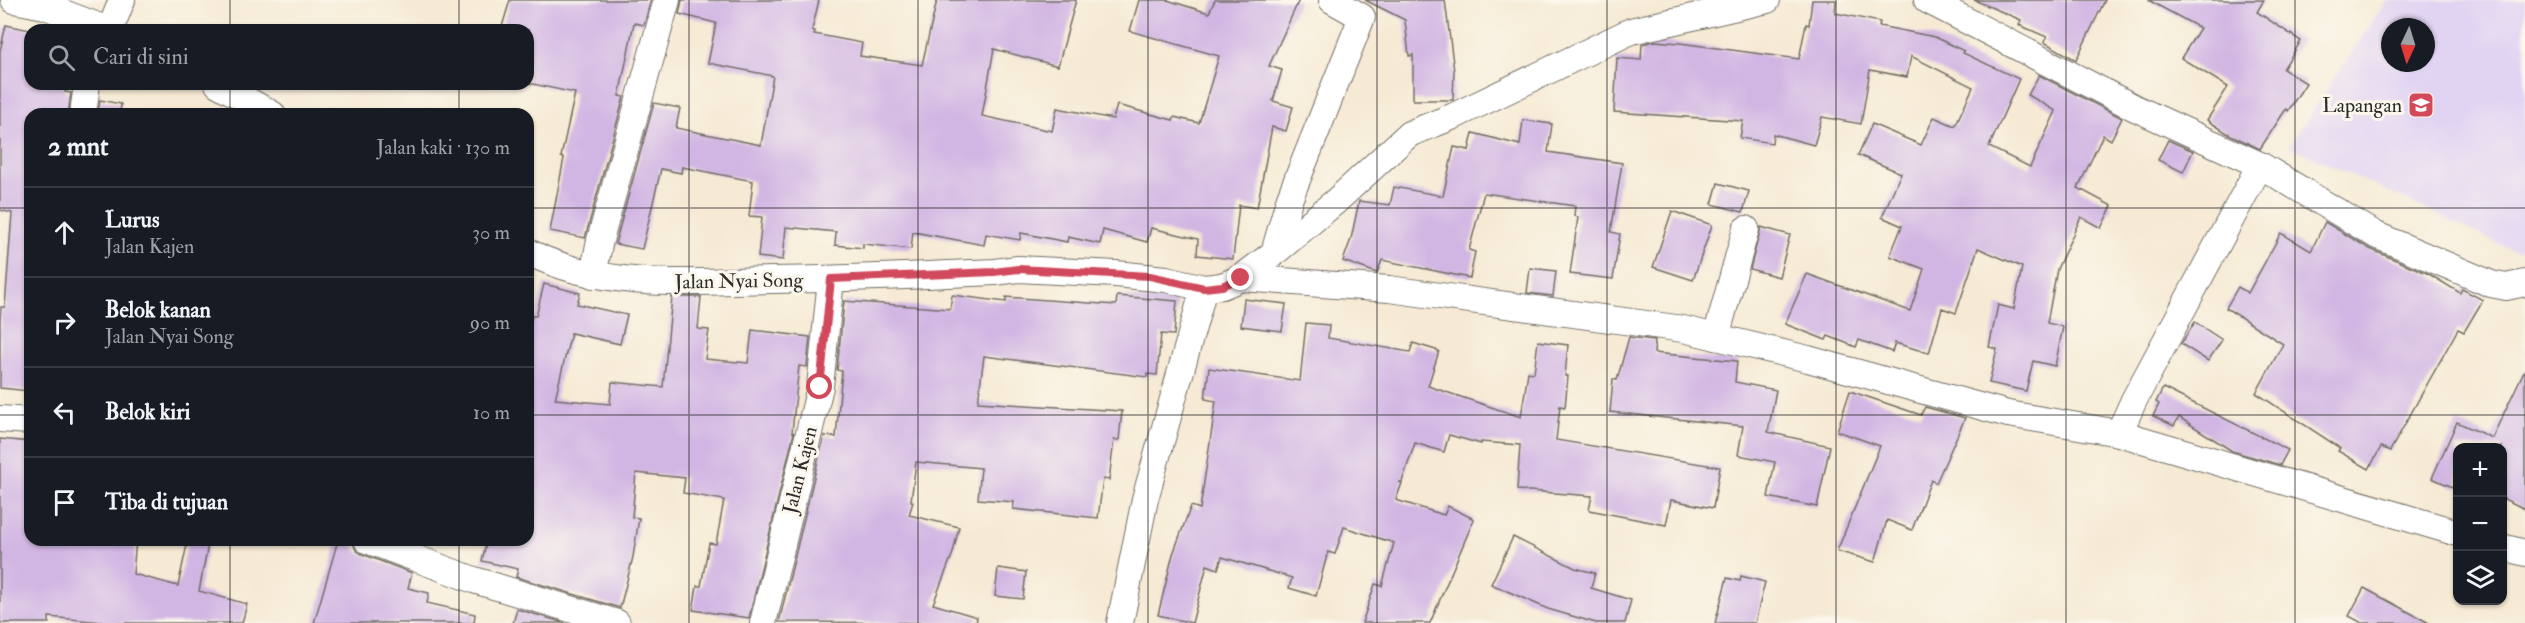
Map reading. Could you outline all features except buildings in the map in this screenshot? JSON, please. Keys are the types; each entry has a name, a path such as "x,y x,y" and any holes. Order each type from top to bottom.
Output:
{"street":[{"path":"14,0 45,6 92,24"},
{"path":"105,24 122,0"},
{"path":"593,275 617,174 667,0"},
{"path":"1274,253 1289,200 1362,17 1332,0"},
{"path":"1120,623 1145,499 1204,288 1222,286 1241,278 1336,201 1409,134 1454,116 1631,31 1767,0"},
{"path":"1927,0 2134,108 2260,165 2376,235 2491,284 2506,287 2525,283"},
{"path":"84,108 86,90"},
{"path":"229,90 261,108"},
{"path":"2119,433 2134,400 2260,165"},
{"path":"1716,337 1746,229"},
{"name":"Jalan Nyai Song","path":"534,255 562,268 639,281 831,279 1018,269 1150,276 1204,288"},
{"path":"1241,278 1389,289 1611,317 1683,329 1808,359 2008,414 2119,433 2244,463 2453,532"},
{"name":"Jalan Kajen","path":"763,623 820,387 831,279"},
{"path":"0,419 24,421"},
{"path":"384,546 474,580 617,623"},
{"path":"2507,548 2525,553"}],"shaded area":[{"name":"Lapangan","path":"2387,0 2525,0 2525,246 2517,252 2289,146"}],"place":[{"name":"Lapangan","path":"2421,105"}],"route":[{"path":"820,387 831,279 1018,269 1150,276 1204,288 1222,286 1241,278"}]}
